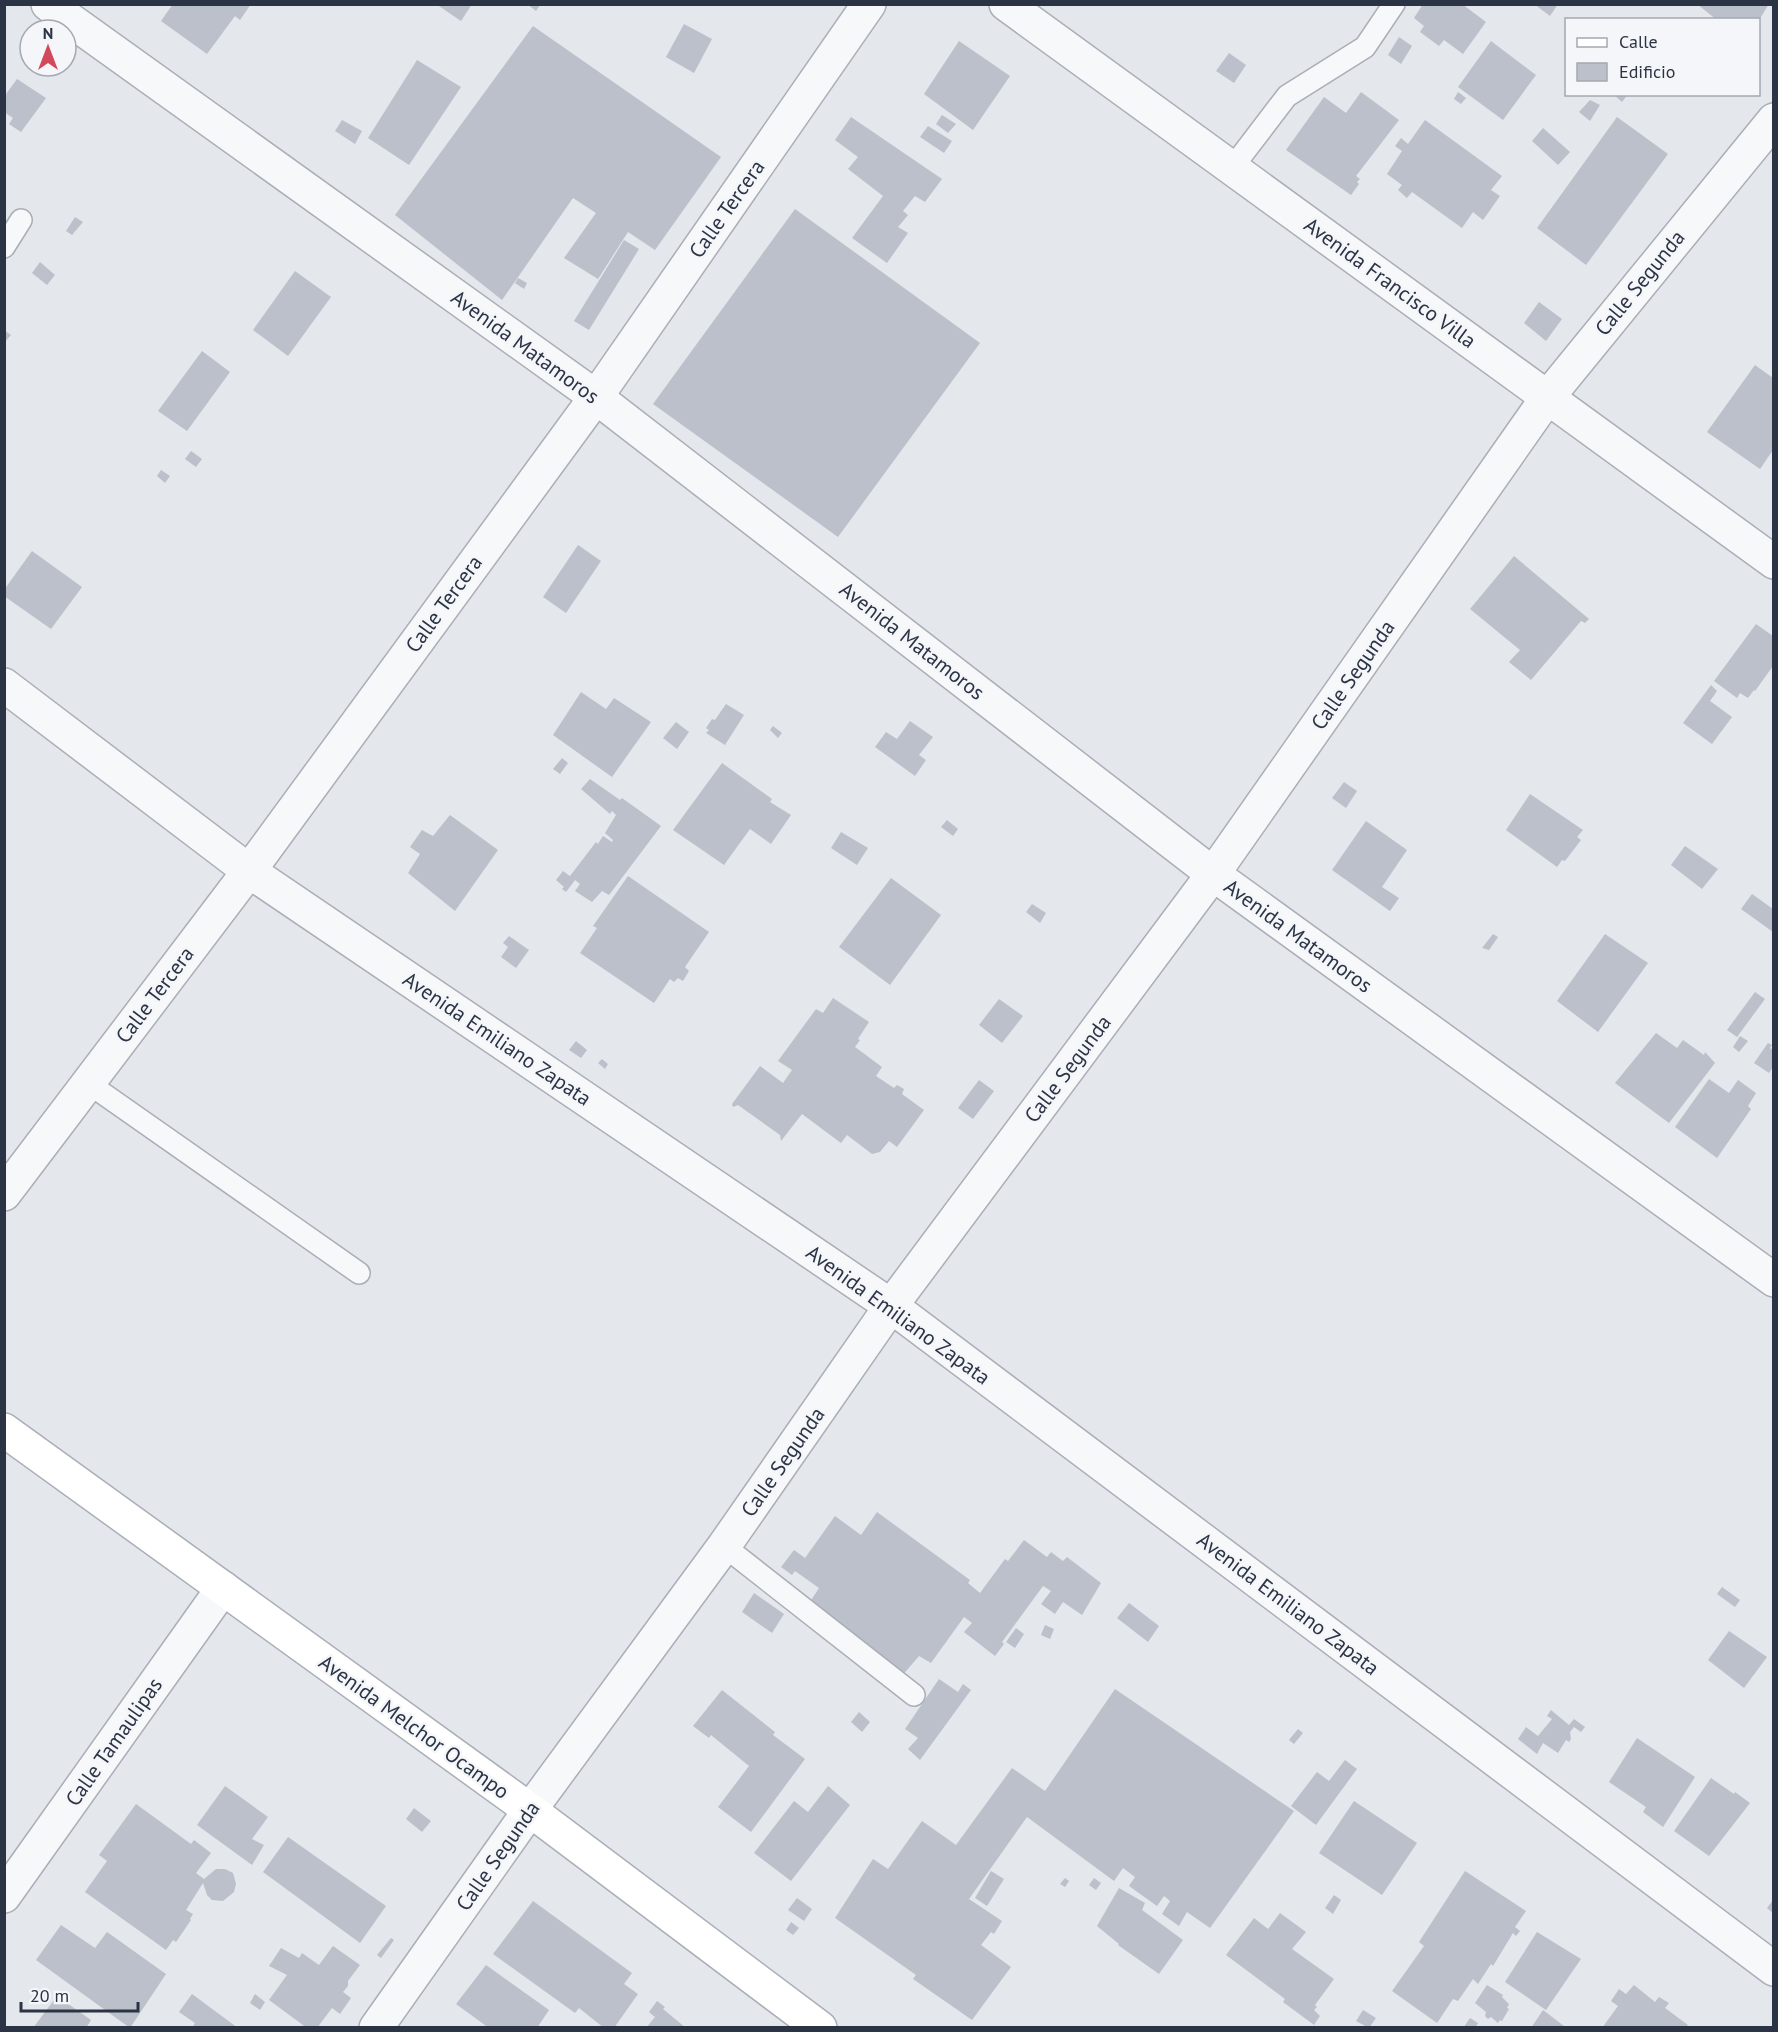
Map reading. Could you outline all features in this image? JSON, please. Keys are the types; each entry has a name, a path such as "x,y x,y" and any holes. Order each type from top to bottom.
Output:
{"main road":[{"name":"Avenida Melchor Ocampo","path":"4,1430 530,1810 819,2027"}],"street":[{"name":"Avenida Matamoros","path":"48,4 596,397 1213,874 1773,1280"},
{"name":"Calle Tercera","path":"4,1194 249,871 596,397 869,4"},
{"name":"Avenida Francisco Villa","path":"1006,4 1773,562"},
{"name":"Calle Segunda","path":"376,2028 530,1810 724,1546 891,1306 1213,874 1547,398 1773,120"},
{"name":"Avenida Emiliano Zapata","path":"4,685 249,871 891,1306 1773,1969"},
{"name":"Calle Tamaulipas","path":"4,1896 223,1588"}],"lane":[{"path":"1232,168 1287,96 1365,47 1394,4"},
{"path":"4,247 21,220"},
{"path":"88,1083 359,1273"},
{"path":"724,1546 914,1695"}],"building":[{"path":"173,4 251,4 240,20 235,16 207,54 161,21"},
{"path":"436,4 472,4 461,21"},
{"path":"527,4 541,4 536,11"},
{"path":"1423,4 1462,4 1486,22 1463,54 1444,40 1439,46 1420,32 1424,26 1414,18"},
{"path":"1534,4 1558,4 1550,16"},
{"path":"1697,4 1769,4 1760,18 1714,18"},
{"path":"684,24 712,39 694,73 666,57"},
{"path":"533,26 721,157 655,250 628,232 598,279 564,258 596,213 573,198 502,300 395,215"},
{"path":"1399,37 1412,46 1401,64 1388,55"},
{"path":"959,41 1010,76 973,130 924,94"},
{"path":"1491,41 1536,75 1503,120 1458,87"},
{"path":"1229,53 1246,65 1234,83 1216,71"},
{"path":"417,60 461,87 409,165 368,138"},
{"path":"17,79 46,98 21,132 9,124 13,118 4,112 4,93 6,94"},
{"path":"1361,92 1399,120 1356,176 1360,179 1357,182 1359,184 1351,195 1286,150 1324,97 1346,113"},
{"path":"1458,92 1466,98 1461,104 1454,99"},
{"path":"1615,96 1626,96 1622,102"},
{"path":"1590,100 1600,105 1590,121 1579,112"},
{"path":"942,115 956,124 948,133 936,124"},
{"path":"851,117 942,179 925,202 915,196 903,211 908,215 898,227 908,233 887,263 852,238 883,196 848,169 858,157 835,140"},
{"path":"1617,117 1668,154 1586,265 1537,228"},
{"path":"342,120 362,131 355,144 335,131"},
{"path":"1425,120 1502,176 1491,190 1500,196 1483,220 1473,212 1462,228 1412,192 1407,198 1398,190 1402,185 1387,174 1402,151 1395,146 1401,138 1408,144"},
{"path":"928,126 952,141 944,153 920,137"},
{"path":"1543,128 1570,152 1558,165 1532,141"},
{"path":"795,209 980,343 838,537 653,404"},
{"path":"75,217 83,222 72,235 66,231"},
{"path":"624,240 639,249 589,330 574,321"},
{"path":"40,262 55,275 47,285 32,273"},
{"path":"295,271 331,297 288,356 253,330"},
{"path":"518,278 527,283 524,289 515,283"},
{"path":"1539,302 1562,319 1546,341 1524,323"},
{"path":"4,330 11,335 4,343"},
{"path":"202,351 230,372 187,431 158,411"},
{"path":"1755,365 1773,378 1773,450 1760,469 1707,432"},
{"path":"191,451 202,459 196,467 185,459"},
{"path":"161,470 170,476 165,483 157,476"},
{"path":"578,545 601,561 566,613 543,597"},
{"path":"32,551 82,587 51,629 4,596 4,590"},
{"path":"1514,556 1589,619 1585,623 1581,621 1531,680 1509,662 1520,650 1470,609"},
{"path":"1756,624 1773,636 1773,666 1748,698 1740,693 1737,698 1714,681"},
{"path":"1711,685 1717,691 1710,701 1732,717 1712,744 1683,723"},
{"path":"581,692 606,709 614,698 651,722 612,777 553,735"},
{"path":"726,704 744,715 725,745 706,733 709,730 706,728"},
{"path":"910,721 933,737 919,755 926,760 915,776 875,747 886,732 897,739"},
{"path":"676,722 689,732 677,749 663,738"},
{"path":"773,726 782,733 778,738 770,730"},
{"path":"562,758 568,763 560,774 553,769"},
{"path":"722,763 772,799 770,802 791,815 771,844 750,829 724,865 673,830"},
{"path":"590,779 620,800 622,798 661,826 609,895 602,891 592,902 575,891 580,884 575,880 566,892 556,880 563,871 570,876 603,836 612,842 613,840 605,833 616,815 612,811 610,814 581,789"},
{"path":"1344,782 1357,791 1346,808 1332,798"},
{"path":"1530,794 1583,830 1577,837 1581,840 1565,861 1562,860 1557,867 1506,830"},
{"path":"450,815 498,850 455,911 408,873 420,854 410,847 422,830 433,836"},
{"path":"947,820 958,829 953,836 941,827"},
{"path":"1366,821 1407,850 1382,887 1399,898 1390,911 1332,870"},
{"path":"841,832 868,848 857,865 831,848"},
{"path":"1685,846 1718,869 1702,889 1671,865"},
{"path":"628,876 709,932 685,967 689,971 683,981 678,978 674,982 670,979 654,1003 580,953 597,928 593,926"},
{"path":"891,878 941,915 890,985 839,947"},
{"path":"1752,894 1773,909 1773,932 1741,909"},
{"path":"1032,904 1046,913 1040,923 1026,912"},
{"path":"1493,934 1498,937 1489,950 1482,948"},
{"path":"1605,934 1648,963 1598,1032 1557,1001"},
{"path":"509,936 529,950 516,968 501,957 508,947 503,943"},
{"path":"1755,992 1765,999 1737,1037 1727,1030"},
{"path":"833,998 869,1022 855,1047 882,1067 876,1076 894,1088 897,1085 904,1089 902,1094 924,1110 897,1147 889,1141 880,1152 872,1154 847,1135 841,1143 802,1114 781,1141 780,1135 738,1105 733,1107 732,1104 760,1066 783,1083 792,1070 778,1061 816,1009 823,1013"},
{"path":"999,999 1023,1016 1002,1043 979,1025"},
{"path":"1656,1033 1677,1048 1683,1040 1704,1055 1705,1052 1715,1063 1669,1123 1615,1083"},
{"path":"1740,1036 1748,1041 1739,1052 1733,1047"},
{"path":"576,1041 587,1050 581,1058 569,1050"},
{"path":"1768,1043 1772,1045 1770,1048 1773,1050 1773,1067 1769,1073 1754,1063"},
{"path":"602,1059 608,1064 605,1069 598,1063"},
{"path":"1709,1079 1729,1093 1738,1080 1756,1093 1748,1106 1751,1109 1717,1158 1675,1127"},
{"path":"979,1080 994,1091 973,1119 958,1108"},
{"path":"877,1512 970,1580 968,1583 980,1593 1005,1559 1008,1561 1024,1540 1047,1557 1051,1552 1063,1561 1067,1557 1101,1583 1082,1615 1063,1602 1055,1614 1041,1604 1051,1591 1043,1586 1002,1642 1004,1644 995,1656 964,1632 972,1623 964,1617 931,1663 919,1656 901,1677 806,1608 819,1588 795,1571 792,1575 781,1567 794,1550 805,1558 835,1516 861,1535"},
{"path":"1722,1587 1740,1600 1735,1607 1717,1594"},
{"path":"754,1593 784,1614 772,1633 742,1612"},
{"path":"1129,1603 1159,1626 1148,1642 1117,1618"},
{"path":"1045,1625 1054,1629 1050,1639 1041,1635"},
{"path":"1016,1628 1024,1634 1015,1648 1006,1642"},
{"path":"1729,1631 1767,1657 1744,1688 1708,1660"},
{"path":"939,1679 958,1692 963,1684 971,1690 920,1760 908,1749 918,1738 905,1729"},
{"path":"1115,1689 1294,1811 1210,1928 1187,1912 1179,1926 1162,1914 1170,1901 1164,1896 1157,1906 1129,1886 1135,1877 1123,1868 1114,1881 1027,1817 969,1899 1002,1921 994,1934 991,1932 981,1945 1011,1967 972,2020 913,1979 916,1975 835,1918 873,1859 888,1869 922,1821 956,1845 1012,1768 1045,1791"},
{"path":"722,1690 775,1732 773,1735 805,1759 751,1832 718,1807 749,1766 711,1735 709,1738 693,1726"},
{"path":"1551,1710 1569,1725 1574,1719 1585,1727 1581,1732 1574,1727 1570,1732 1571,1739 1569,1742 1566,1740 1558,1753 1543,1743 1537,1754 1518,1739 1526,1727 1538,1736 1552,1719 1547,1716"},
{"path":"859,1712 870,1722 862,1732 851,1722"},
{"path":"1298,1729 1303,1733 1294,1744 1289,1740"},
{"path":"1637,1738 1695,1777 1663,1827 1643,1812 1646,1807 1609,1782"},
{"path":"1345,1760 1357,1769 1316,1825 1291,1806 1317,1772 1329,1781"},
{"path":"1711,1778 1750,1803 1709,1856 1674,1831"},
{"path":"225,1786 268,1817 252,1839 264,1845 252,1865 197,1825"},
{"path":"828,1786 850,1805 791,1881 754,1853 794,1801 808,1812"},
{"path":"1354,1801 1417,1843 1382,1895 1319,1853"},
{"path":"136,1804 191,1844 194,1840 211,1853 196,1873 204,1879 216,1869 225,1869 233,1873 236,1884 234,1892 223,1901 212,1900 207,1895 203,1883 186,1910 193,1914 191,1920 176,1942 173,1940 166,1950 85,1892 107,1861 99,1855"},
{"path":"414,1808 431,1821 422,1832 406,1819"},
{"path":"288,1837 386,1906 360,1943 263,1872"},
{"path":"991,1871 1004,1879 987,1906 975,1898"},
{"path":"1465,1871 1526,1911 1515,1927 1520,1931 1516,1936 1513,1933 1493,1966 1491,1964 1478,1984 1473,1979 1458,2001 1453,1999 1437,2023 1392,1991 1424,1946 1419,1942"},
{"path":"1065,1878 1069,1881 1065,1887 1060,1884"},
{"path":"1094,1878 1101,1883 1096,1890 1089,1885"},
{"path":"1119,1888 1145,1903 1142,1910 1183,1940 1159,1974 1118,1945 1097,1926"},
{"path":"1334,1895 1341,1900 1333,1914 1325,1908"},
{"path":"797,1898 812,1909 804,1921 788,1910"},
{"path":"1773,1900 1773,1913 1767,1908"},
{"path":"533,1901 632,1973 624,1984 638,1994 614,2028 604,2028 579,2008 575,2013 493,1954"},
{"path":"1280,1913 1306,1932 1292,1949 1334,1979 1315,2005 1317,2007 1314,2010 1320,2016 1314,2025 1283,2002 1285,1999 1226,1955 1254,1918 1268,1929"},
{"path":"791,1922 799,1928 793,1935 786,1930"},
{"path":"61,1925 95,1948 107,1932 166,1974 130,2028 36,1960"},
{"path":"1537,1932 1581,1959 1546,2010 1505,1982"},
{"path":"391,1938 394,1940 381,1958 377,1955"},
{"path":"333,1946 360,1965 343,1992 351,1998 340,2014 332,2008 317,2028 307,2028 269,2000 287,1975 269,1966 281,1948 299,1958 302,1953 319,1965"},
{"path":"486,1965 549,2010 537,2028 489,2028 456,2004"},
{"path":"1487,1985 1503,1995 1502,1997 1509,2004 1507,2008 1509,2009 1502,2021 1498,2023 1491,2017 1488,2019 1485,2016 1486,2012 1475,2003"},
{"path":"1634,1985 1655,2002 1659,1997 1669,2003 1665,2008 1688,2025 1685,2028 1602,2028 1618,2006 1611,2001 1619,1989 1626,1994"},
{"path":"192,1994 238,2028 192,2028 195,2023 179,2012"},
{"path":"255,1994 265,2002 260,2010 250,2003"},
{"path":"57,1996 91,2020 86,2028 33,2028"},
{"path":"657,2001 686,2028 646,2028 655,2017 649,2012"},
{"path":"1363,2010 1376,2018 1369,2028 1356,2021"},
{"path":"1543,2010 1564,2026 1563,2028 1531,2028"},
{"path":"1470,2018 1478,2023 1475,2028 1465,2028 1464,2027"}]}
